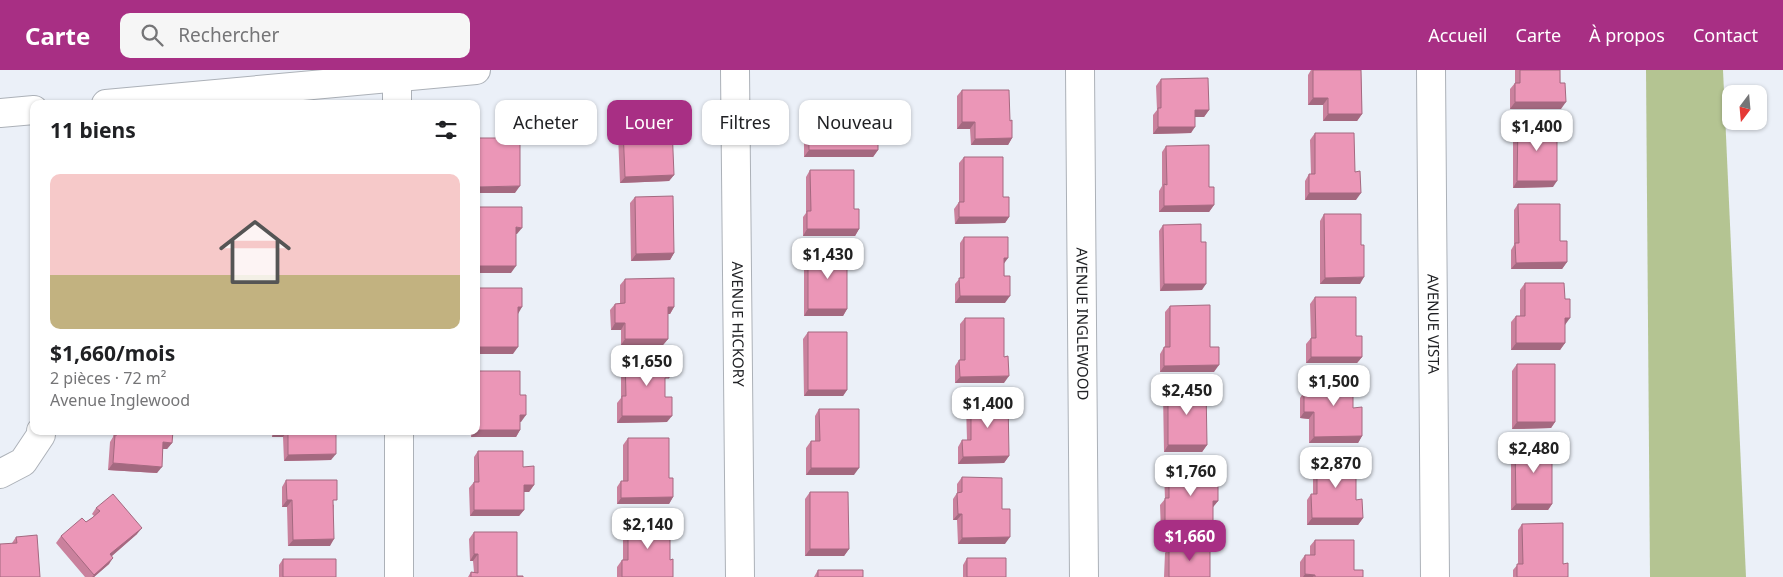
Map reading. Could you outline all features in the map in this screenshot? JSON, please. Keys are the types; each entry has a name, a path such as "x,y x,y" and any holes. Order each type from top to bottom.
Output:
{"street":[{"path":"144,100 397,73 476,70"},
{"name":"AVENUE HICKORY","path":"736,70 740,577"},
{"name":"AVENUE INGLEWOOD","path":"1080,70 1084,577"},
{"name":"AVENUE VISTA","path":"1431,70 1435,577"},
{"path":"397,73 397,100"},
{"path":"0,113 30,110"},
{"path":"0,474 23,462 41,435"},
{"path":"399,435 400,577"}],"green space":[{"path":"1646,70 1723,70 1722,130 1726,130 1746,577 1650,577"}],"building":[{"path":"1313,70 1361,70 1362,114 1328,114 1328,98 1313,98"},
{"path":"1520,70 1560,70 1560,83 1565,83 1566,102 1515,102 1515,83 1520,83"},
{"path":"1208,78 1209,110 1195,110 1195,127 1158,127 1158,108 1161,108 1161,79"},
{"path":"962,90 1009,90 1012,138 975,139 975,122 962,122"},
{"path":"1518,123 1557,123 1557,181 1517,181"},
{"path":"1315,133 1354,133 1355,172 1360,171 1361,193 1309,193 1309,174 1315,174"},
{"path":"480,138 495,138 495,145 520,145 520,186 480,187"},
{"path":"624,145 673,145 674,175 625,177"},
{"path":"809,145 878,145 878,150 809,150"},
{"path":"1209,145 1209,187 1214,187 1214,205 1164,206 1164,184 1167,185 1166,146"},
{"path":"964,157 1003,157 1003,197 1009,197 1009,217 959,217 959,202 964,202"},
{"path":"810,170 854,170 854,209 859,209 859,229 807,229 807,211 811,211"},
{"path":"673,196 674,253 636,254 635,197"},
{"path":"1518,204 1560,204 1560,241 1567,241 1567,262 1516,263 1515,243 1519,243"},
{"path":"480,207 522,207 522,228 516,227 516,266 480,266"},
{"path":"1324,214 1361,214 1361,245 1364,245 1364,277 1325,278"},
{"path":"1201,224 1201,242 1206,242 1206,284 1164,284 1163,225"},
{"path":"964,237 1008,237 1008,258 1004,258 1004,276 1010,276 1010,296 960,296 959,278 964,278"},
{"path":"808,252 847,252 847,309 808,309"},
{"path":"674,278 674,307 668,307 668,339 625,339 625,323 615,323 615,304 625,303 625,279"},
{"path":"1525,283 1564,283 1565,299 1570,299 1570,318 1565,318 1565,343 1516,343 1516,316 1525,316"},
{"path":"480,288 522,288 522,307 518,307 518,347 480,347"},
{"path":"1315,297 1356,297 1356,336 1362,336 1362,357 1311,357 1311,338 1316,338"},
{"path":"1210,305 1210,347 1219,347 1219,365 1164,366 1164,347 1170,347 1170,306"},
{"path":"965,318 1004,318 1004,357 1008,356 1009,376 960,377 959,360 965,360"},
{"path":"808,332 847,332 847,390 808,390"},
{"path":"625,357 669,357 669,378 665,378 665,397 672,397 672,416 622,416 622,396 626,396"},
{"path":"1517,364 1555,364 1555,422 1517,422"},
{"path":"480,371 520,371 520,395 526,395 526,415 520,415 520,430 480,430"},
{"path":"1313,376 1353,376 1353,408 1362,407 1362,436 1314,437 1314,412 1304,412 1304,392 1313,392"},
{"path":"1206,386 1207,445 1168,445 1168,387"},
{"path":"971,399 1008,399 1009,456 963,457 962,440 971,440"},
{"path":"819,409 859,409 859,468 811,468 811,441 820,441"},
{"path":"115,435 173,435 172,443 163,442 162,467 113,463"},
{"path":"288,435 336,435 336,454 288,455"},
{"path":"628,438 669,438 669,478 673,478 673,497 621,498 621,481 628,481"},
{"path":"1515,444 1552,444 1552,504 1516,504"},
{"path":"478,451 523,451 523,467 534,466 534,485 524,485 524,510 474,510 474,482 479,482"},
{"path":"1317,457 1356,457 1356,500 1362,499 1363,518 1312,518 1311,494 1317,494"},
{"path":"1212,466 1213,481 1218,481 1218,501 1213,501 1213,525 1165,526 1165,498 1169,498 1169,467"},
{"path":"962,477 1002,478 1002,509 1010,509 1010,537 962,538 962,514 958,514 957,493 962,492"},
{"path":"286,480 337,480 337,500 333,500 334,539 293,540 292,500 287,500"},
{"path":"810,492 848,492 849,549 810,549"},
{"path":"113,494 142,528 110,554 113,558 94,575 61,536 82,518 86,522 92,518 100,511 96,508"},
{"path":"628,521 670,521 670,560 673,559 673,577 622,577 622,560 628,560"},
{"path":"1563,523 1563,564 1568,563 1568,577 1517,577 1517,564 1523,564 1522,524"},
{"path":"474,532 517,532 517,576 523,577 471,577 471,572 478,573 478,554 474,554"},
{"path":"37,535 40,577 0,577 0,544 17,543 16,537"},
{"path":"1315,540 1354,540 1354,570 1363,570 1363,577 1315,577 1315,575 1305,574 1305,555 1315,555"},
{"path":"1169,547 1210,547 1210,577 1169,577"},
{"path":"967,558 1006,558 1006,577 967,577"},
{"path":"283,559 336,559 336,577 283,577"},
{"path":"818,570 863,570 863,577 818,577"}]}
